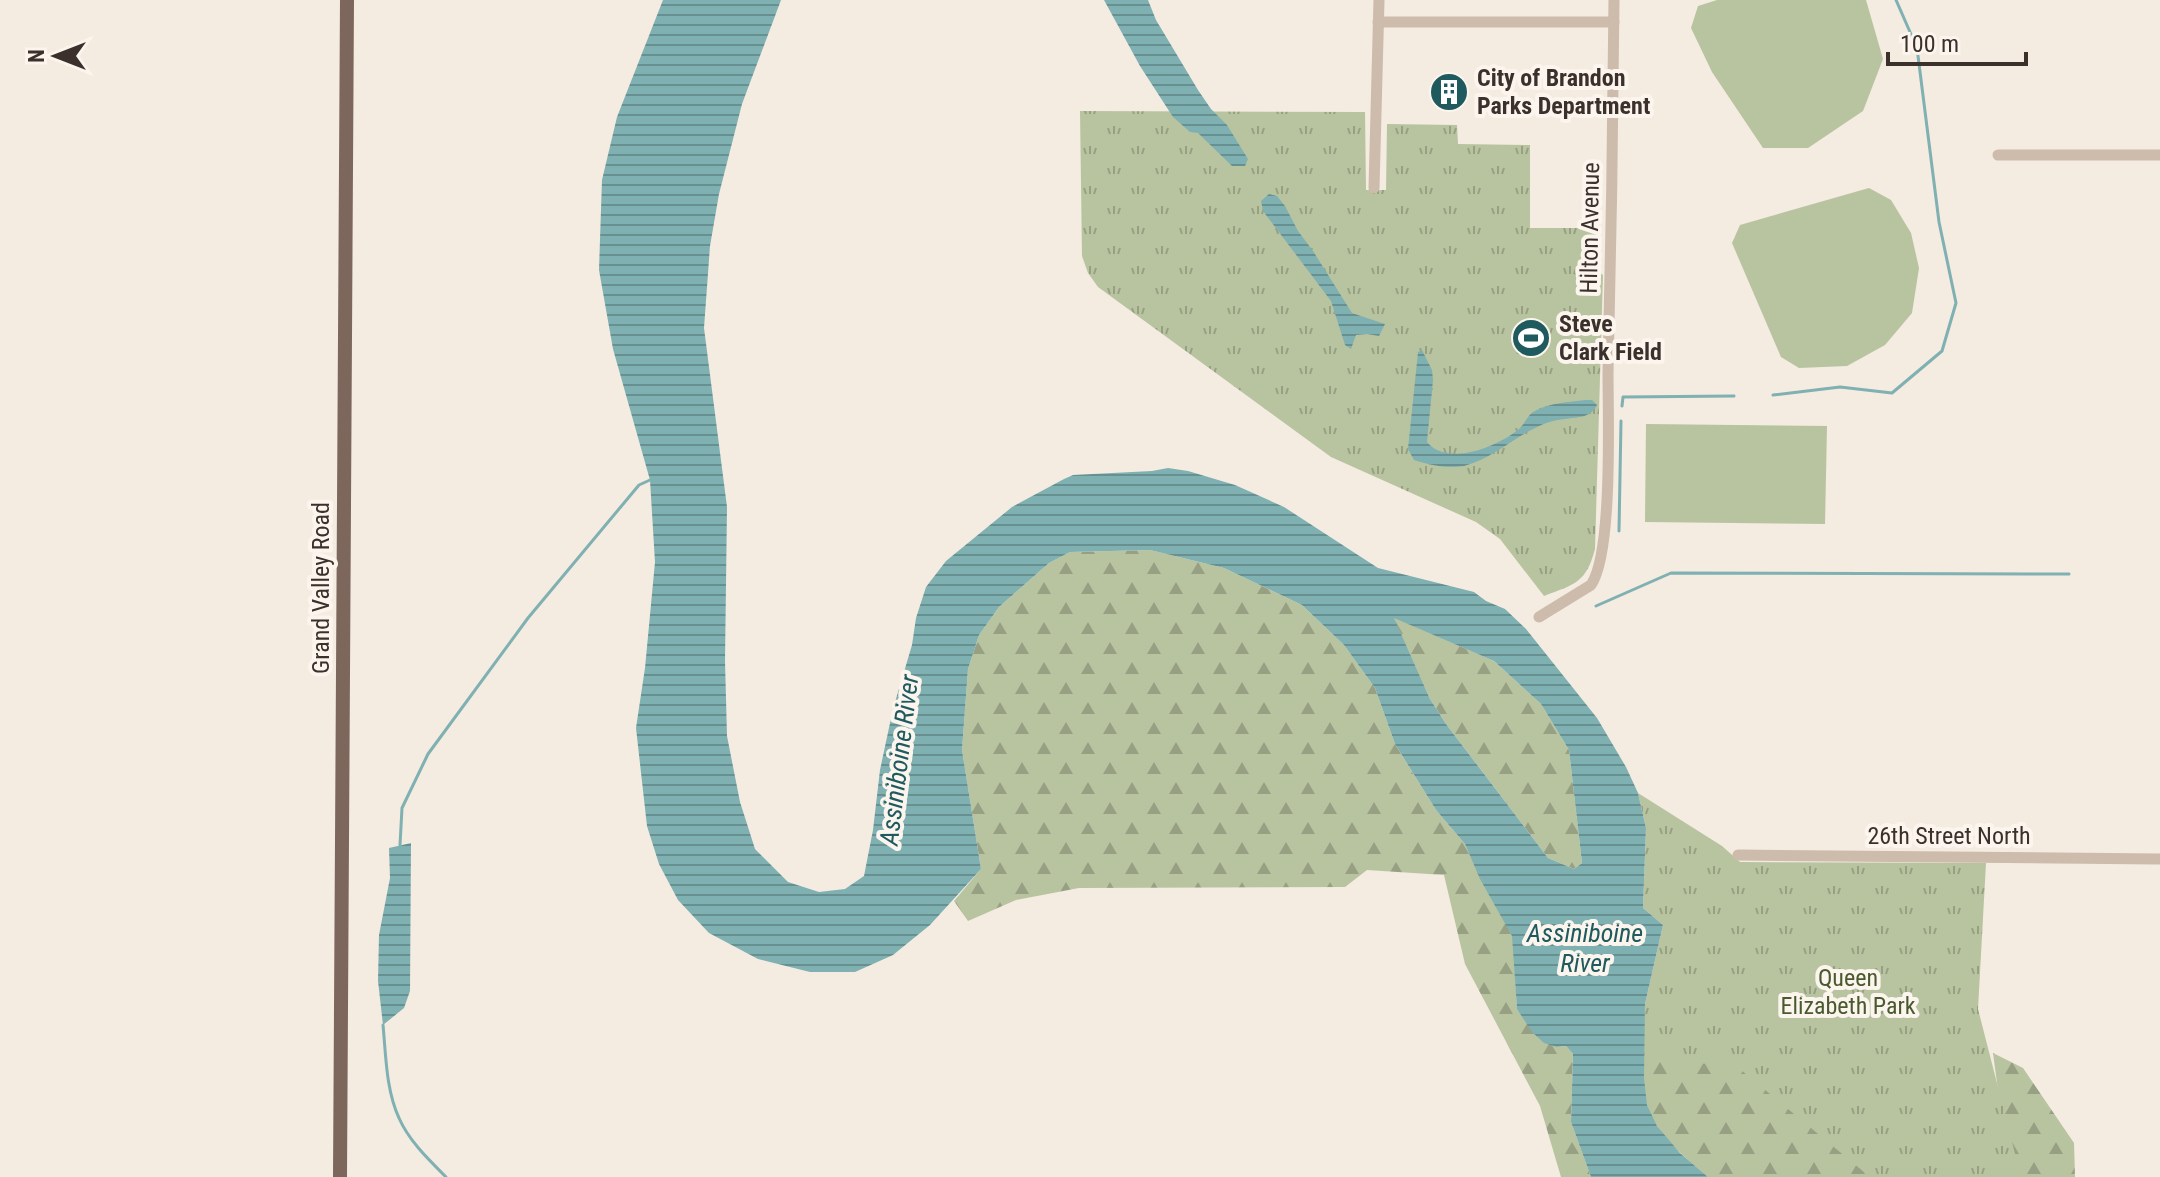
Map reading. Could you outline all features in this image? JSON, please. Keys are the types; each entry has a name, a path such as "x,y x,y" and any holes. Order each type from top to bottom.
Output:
{"main road":[{"name":"Grand Valley Road","path":"340,1177 347,0"}],"street":[{"path":"1374,188 1379,0"},
{"name":"Hilton Avenue","path":"1539,617 1591,585 1602,555 1608,436 1614,0"},
{"path":"1378,22 1614,22"},
{"path":"1998,155 2160,155"},
{"name":"26th Street North","path":"1738,855 2160,859"}],"green space":[{"path":"1717,0 1866,0 1883,59 1863,111 1808,148 1763,148 1712,72 1691,28 1698,6"},
{"path":"1080,111 1365,112 1366,190 1386,190 1387,124 1457,125 1458,144 1530,145 1530,228 1598,228 1597,271 1603,275 1595,549 1583,576 1571,585 1544,596 1500,539 1476,522 1331,457 1098,287 1088,273 1082,256"},
{"path":"1869,188 1891,200 1911,233 1919,268 1912,313 1885,345 1847,366 1799,368 1781,357 1732,243 1740,225"},
{"path":"1646,424 1827,426 1825,524 1645,522"},
{"path":"1150,550 1224,568 1302,605 1344,645 1375,688 1395,744 1436,810 1465,844 1513,937 1517,1009 1557,1047 1566,1046 1573,1054 1571,1122 1591,1177 1561,1177 1540,1106 1465,964 1444,875 1367,870 1345,887 1079,888 1016,900 968,921 954,901 981,869 962,750 968,669 979,635 999,607 1049,563 1070,552"},
{"path":"1393,617 1494,661 1541,704 1569,750 1582,863 1574,869 1548,858 1446,724 1430,699"},
{"name":"Queen Elizabeth Park","path":"1638,793 1722,846 1740,862 1986,863 1978,1009 2021,1177 1870,1177 1735,1065 1690,1063 1644,1042 1645,1004 1663,925 1643,908 1646,828"},
{"path":"1645,1004 1951,1177 1708,1177 1664,1136 1651,1116 1644,1093 1642,1068"},
{"path":"1993,1053 2023,1068 2074,1143 2075,1177 2006,1177 2006,1150"}],"water":[{"name":"Assiniboine River","path":"663,0 781,0 742,104 719,194 710,246 704,328 727,507 727,736 740,802 755,849 788,882 819,892 845,889 864,876 880,770 916,618 926,587 946,561 1012,507 1073,475 1168,468 1235,485 1284,507 1378,568 1474,592 1505,609 1526,629 1597,718 1638,793 1646,828 1643,908 1663,925 1645,1004 1644,1078 1647,1105 1657,1126 1680,1153 1708,1177 1591,1177 1571,1122 1573,1054 1566,1046 1544,1043 1532,1032 1517,1009 1512,936 1480,879 1465,844 1436,810 1395,744 1375,688 1344,645 1302,605 1224,568 1150,550 1070,552 1049,563 999,607 979,635 968,669 962,750 981,869 930,925 893,955 855,972 810,972 758,959 709,933 678,900 659,864 647,826 636,728 655,562 650,480 613,349 599,270 602,180 617,117","holes":["1394,618 1494,661 1541,704 1569,750 1582,863 1574,869 1548,858 1446,724 1430,699"]},
{"path":"1104,0 1148,0 1156,20 1198,90 1227,125 1248,159 1245,166 1232,166 1198,133 1190,132 1173,117 1140,66"},
{"path":"1269,194 1277,196 1285,206 1352,313 1385,324 1379,336 1356,335 1351,349 1345,345 1331,301 1263,211 1261,201"},
{"path":"1422,350 1432,370 1433,380 1427,442 1447,453 1460,454 1486,448 1510,436 1532,413 1546,406 1585,400 1592,400 1597,405 1584,416 1538,426 1490,455 1464,466 1439,466 1414,460 1408,449 1418,352"},
{"path":"411,843 410,991 404,1008 383,1025 378,981 379,935 390,878 389,848"}],"waterway":[{"path":"1773,395 1840,387 1892,393 1942,351 1956,303 1939,222 1917,48 1896,0"},
{"path":"1622,406 1623,397 1734,396"},
{"path":"1619,531 1621,421"},
{"path":"400,845 402,808 428,754 528,618 639,485 650,480"},
{"path":"1596,606 1671,573 2069,574"},
{"path":"383,1025 389,1084 399,1118 414,1142 446,1177"}],"place":[{"name":"City of Brandon Parks Department","path":"1449,92"},
{"name":"Steve Clark Field","path":"1531,338"}]}
